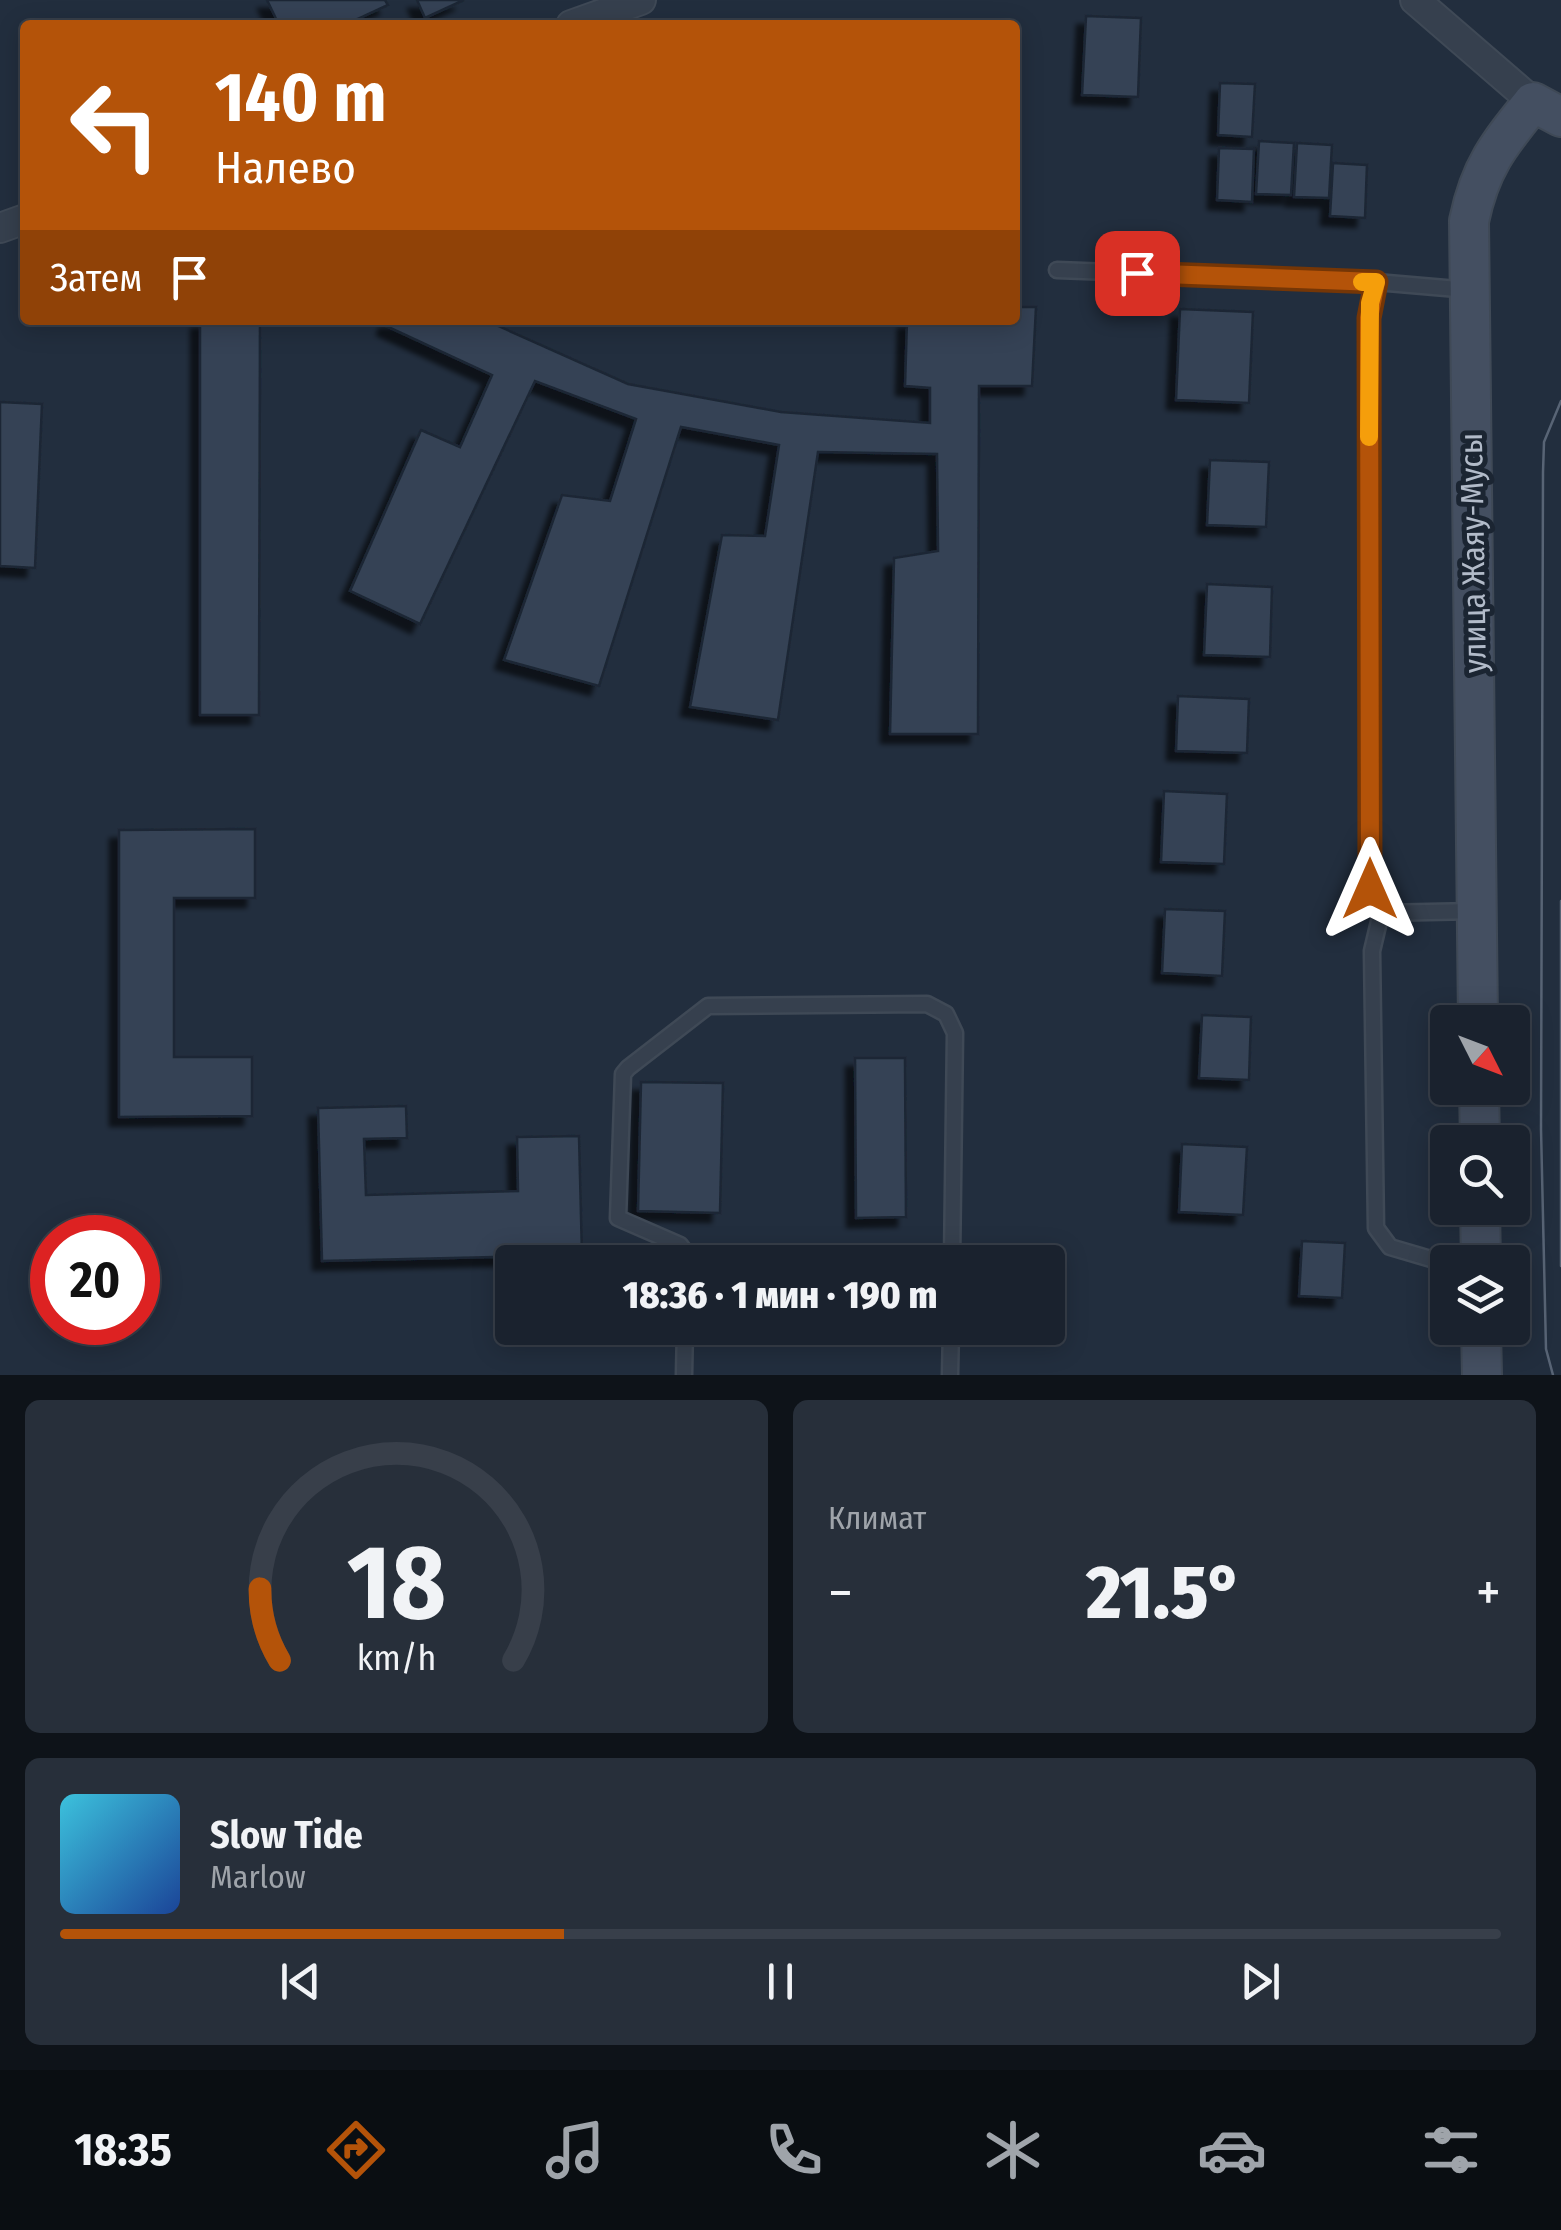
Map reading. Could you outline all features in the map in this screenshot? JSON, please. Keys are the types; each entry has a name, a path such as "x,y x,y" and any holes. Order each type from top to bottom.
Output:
{"main road":[{"name":"улица Жаяу-Мусы","path":"1478,1005 1468,221 1477,181 1493,151 1547,110"},
{"path":"1481,1345 1482,1375"}],"street":[{"path":"585,20 641,0"},
{"path":"1415,0 1547,110"}],"lane":[{"path":"1057,270 1376,282 1470,290"},
{"path":"1376,282 1369,318 1370,889 1381,913 1372,951 1376,1228 1390,1247 1430,1259"},
{"path":"1381,913 1477,912"},
{"path":"678,1245 618,1218 623,1074 628,1068 708,1006 907,1004 927,1004 946,1014 955,1032 952,1245"},
{"path":"684,1375 685,1345"},
{"path":"950,1375 951,1345"}],"building":[{"path":"267,0 385,0 388,5 356,20 277,20"},
{"path":"417,0 464,0 425,18"},
{"path":"1086,16 1141,18 1138,97 1082,95"},
{"path":"1220,83 1255,84 1252,137 1218,135"},
{"path":"1259,141 1294,143 1291,195 1256,194"},
{"path":"1297,143 1332,145 1329,198 1294,197"},
{"path":"1219,148 1254,149 1252,202 1217,200"},
{"path":"1333,163 1367,165 1365,218 1330,216"},
{"path":"1020,307 1036,307 1032,386 979,386 978,734 890,734 894,558 938,551 937,454 818,452 778,720 690,707 722,535 765,536 779,445 681,427 599,686 504,660 562,495 610,501 636,419 535,381 420,624 350,591 421,430 460,447 492,375 386,325 496,325 628,384 781,412 930,423 930,388 905,386 907,325 1020,325"},
{"path":"1180,309 1253,312 1249,403 1176,400"},
{"path":"200,325 260,325 259,715 200,715"},
{"path":"0,402 42,404 35,568 0,566"},
{"path":"1210,460 1269,462 1266,527 1207,525"},
{"path":"1207,584 1272,587 1270,657 1204,655"},
{"path":"1178,696 1249,699 1247,753 1176,751"},
{"path":"1164,791 1227,794 1224,864 1161,862"},
{"path":"255,829 255,898 174,898 174,1057 252,1057 252,1116 119,1117 119,830"},
{"path":"1165,909 1225,911 1222,976 1162,973"},
{"path":"1202,1015 1251,1017 1249,1080 1199,1078"},
{"path":"855,1058 905,1058 906,1217 856,1218"},
{"path":"641,1082 723,1083 720,1213 638,1211"},
{"path":"406,1106 407,1138 364,1139 366,1195 518,1191 517,1137 579,1136 582,1245 495,1245 495,1257 322,1261 318,1108"},
{"path":"1182,1144 1247,1147 1243,1215 1179,1212"},
{"path":"1302,1241 1345,1243 1342,1298 1299,1296"}],"tram line":[{"path":"1553,1375 1546,1349 1541,1129 1543,472 1544,442 1561,401"},
{"path":"1561,901 1561,1266"}],"slow traffic":[{"path":"1362,282 1376,282 1370,303 1369,437"}],"route":[{"path":"1137,273 1376,282 1369,318 1370,889"}]}
